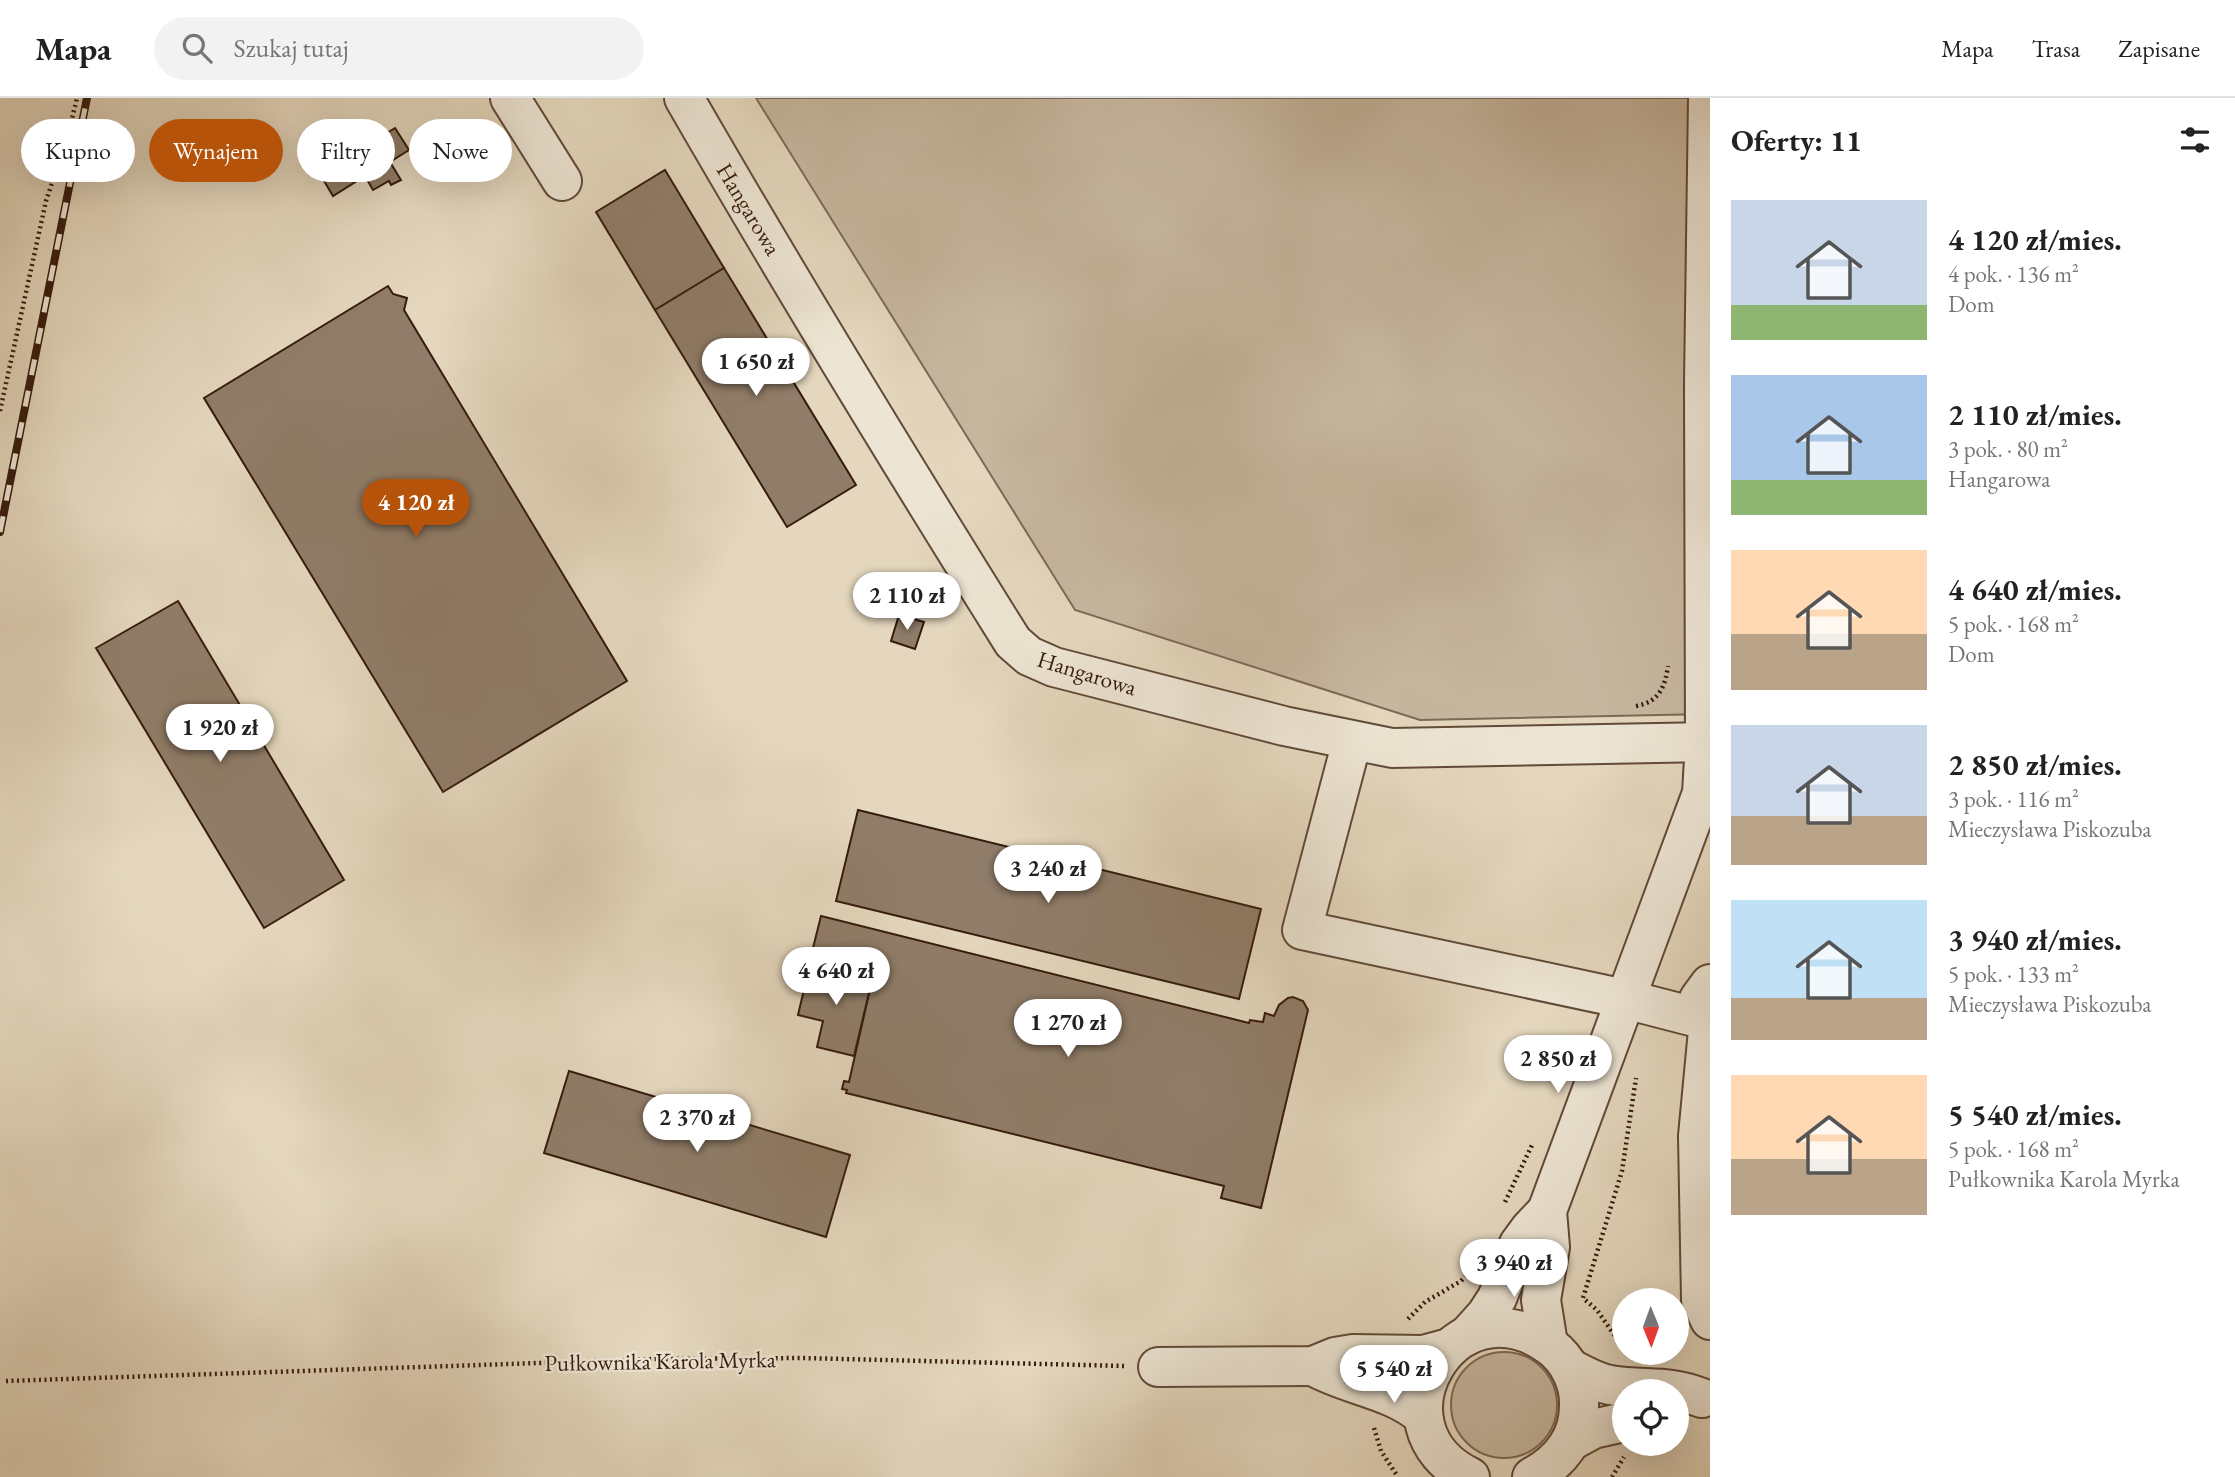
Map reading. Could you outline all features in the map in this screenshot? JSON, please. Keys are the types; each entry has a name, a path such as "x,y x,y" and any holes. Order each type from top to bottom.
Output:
{"street":[{"path":"510,98 562,181"},
{"name":"Hangarowa","path":"684,98 749,210 1013,642 1029,656 1054,667 1284,726 1392,748 1707,742"},
{"path":"1466,1476 1440,1454 1428,1434 1423,1416 1425,1388 1434,1366 1486,1315 1497,1298 1519,1244 1547,1211 1702,793 1707,742 1704,384 1708,98"},
{"path":"1352,741 1302,930 1625,999 1706,1010 1698,1136 1704,1207 1701,1300 1710,1320"},
{"path":"1532,1477 1553,1463 1571,1441 1579,1404 1577,1386 1559,1356 1541,1300 1550,1247 1547,1211"},
{"path":"1380,1373 1490,1328 1514,1329 1536,1336 1588,1378 1611,1385 1683,1390 1696,1402"},
{"path":"1158,1367 1313,1366 1335,1357 1353,1354 1380,1373 1423,1416"},
{"path":"1571,1441 1593,1429 1612,1425"}],"path":[{"path":"0,411 46,201 77,98"},
{"path":"1631,744 1629,707 1652,702 1660,694 1665,681 1668,654"},
{"path":"1612,1332 1597,1311 1583,1298 1622,1171 1636,1072"},
{"path":"1500,1213 1539,1132"},
{"path":"1398,1477 1381,1451 1373,1423 1380,1373 1404,1323 1425,1302 1461,1280 1472,1269"},
{"name":"Pułkownika Karola Myrka","path":"6,1381 657,1359 803,1358 1158,1367"}],"shaded area":[{"path":"756,98 1710,98 1710,714 1420,720 1075,610"},
{"path":"1504,1352 1524,1356 1542,1367 1553,1385 1557,1405 1553,1425 1542,1443 1524,1454 1504,1458 1484,1454 1466,1443 1455,1425 1451,1405 1455,1385 1466,1367 1484,1356"}],"building":[{"path":"395,128 409,150 395,159"},
{"path":"395,170 401,180 391,185 390,182 395,182"},
{"path":"665,170 724,268 655,310 596,212"},
{"path":"325,182 355,182 333,196"},
{"path":"368,182 387,182 373,190"},
{"path":"724,268 856,485 787,527 655,310"},
{"path":"388,286 393,294 407,298 404,310 627,681 443,792 204,398"},
{"path":"178,601 344,880 264,928 96,648"},
{"path":"899,615 924,622 915,649 891,641"},
{"path":"858,810 1261,909 1239,999 836,901"},
{"path":"821,916 1249,1023 1250,1020 1263,1022 1265,1013 1274,1016 1279,1005 1288,998 1303,1001 1308,1010 1261,1208 1221,1198 1224,1186 846,1093 847,1090 842,1089 844,1081 849,1082 872,980 809,964"},
{"path":"810,964 872,980 854,1056 817,1047 823,1021 798,1015"},
{"path":"569,1071 850,1155 826,1237 544,1153"}],"railway":[{"path":"0,532 87,98"}]}
